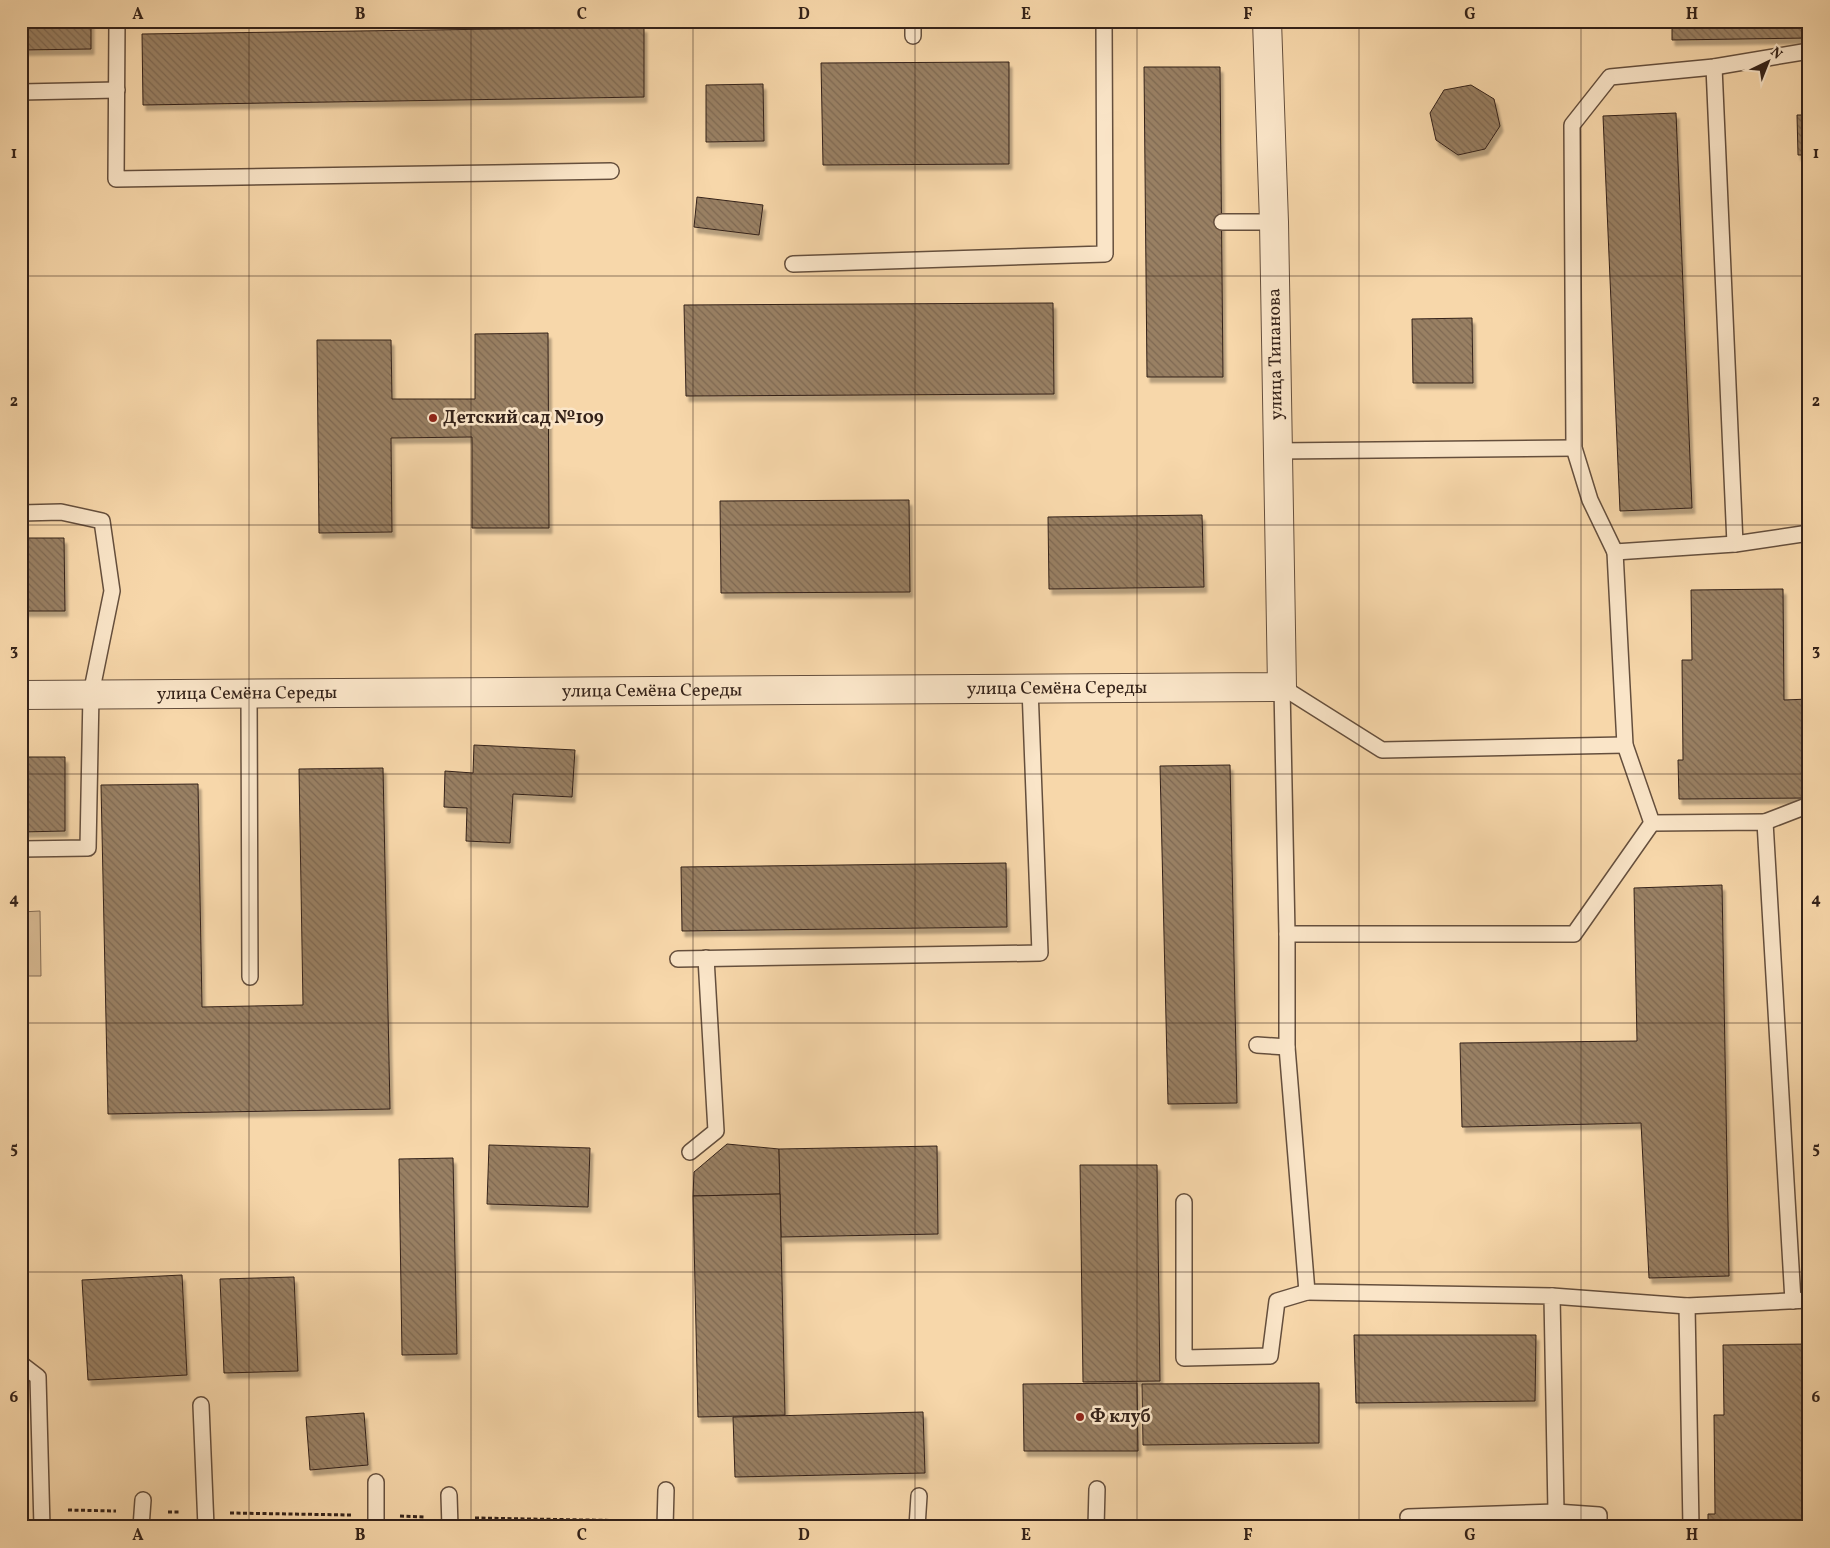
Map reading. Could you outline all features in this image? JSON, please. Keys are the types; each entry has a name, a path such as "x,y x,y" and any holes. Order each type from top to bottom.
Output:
{"street":[{"name":"улица Типанова","path":"1268,21 1274,222 1282,687"},
{"name":"улица Семёна Середы","path":"21,695 1282,687"}],"lane":[{"path":"117,21 116,179 612,171"},
{"path":"793,264 1104,254 1104,21"},
{"path":"1652,823 1625,745 1615,552 1590,500 1574,448 1572,125 1610,77 1714,67 1809,51"},
{"path":"1714,67 1735,544"},
{"path":"21,92 117,90"},
{"path":"1222,222 1274,222"},
{"path":"1278,451 1574,448"},
{"path":"21,513 61,512 102,521 112,591 91,694 88,848 21,849"},
{"path":"1615,552 1735,544 1809,533"},
{"path":"1282,687 1382,750 1625,745"},
{"path":"1282,687 1287,934 1287,1047 1307,1292"},
{"path":"678,959 1040,953 1030,688"},
{"path":"249,693 250,977"},
{"path":"1652,823 1765,822 1809,805"},
{"path":"1765,822 1793,1300"},
{"path":"1287,934 1574,934 1652,823"},
{"path":"690,1152 716,1131 706,958"},
{"path":"1258,1045 1287,1047"},
{"path":"1184,1202 1184,1358 1270,1356 1277,1301 1307,1292 1552,1296 1688,1306 1809,1300"},
{"path":"1552,1296 1556,1512"},
{"path":"1688,1306 1691,1527"},
{"path":"21,1364 38,1377 42,1527"},
{"path":"201,1405 205,1520"},
{"path":"376,1482 376,1521"},
{"path":"1096,1527 1097,1489"},
{"path":"665,1524 666,1490"},
{"path":"449,1495 450,1522"},
{"path":"917,1527 919,1496"},
{"path":"141,1527 143,1506"},
{"path":"1408,1517 1556,1512 1599,1515 1599,1527"}],"path":[{"path":"42,1511 143,1506 205,1520 665,1524 784,1527"},
{"path":"1183,1527 1197,1527"}],"shaded area":[{"path":"40,911 41,976 21,976 21,912"}],"building":[{"path":"21,21 91,21 91,49 21,50"},
{"path":"1672,21 1809,21 1809,38 1672,40"},
{"path":"644,27 644,97 143,105 142,34"},
{"path":"1009,62 1009,164 823,165 821,63"},
{"path":"1144,67 1220,67 1223,377 1147,377"},
{"path":"763,84 764,141 706,142 706,85"},
{"path":"1471,85 1494,99 1500,126 1485,149 1458,155 1436,140 1430,113 1444,90"},
{"path":"1676,113 1692,508 1620,511 1603,116"},
{"path":"1797,115 1809,115 1809,155 1798,155"},
{"path":"697,197 763,205 759,235 694,227"},
{"path":"1053,303 1054,394 686,396 684,305"},
{"path":"1472,318 1473,383 1413,383 1412,319"},
{"name":"Детский сад №109","path":"548,333 549,528 472,528 472,437 391,438 392,532 319,533 317,340 391,340 392,399 475,399 475,334"},
{"path":"909,500 910,592 721,593 720,501"},
{"path":"1202,515 1204,587 1049,589 1048,517"},
{"path":"21,538 64,538 65,611 21,611"},
{"path":"1783,589 1784,700 1809,699 1809,798 1679,799 1678,760 1683,760 1682,660 1692,660 1691,590"},
{"path":"474,745 575,750 572,797 513,794 510,843 466,841 467,808 444,807 445,771 473,773"},
{"path":"21,757 65,757 65,831 21,832"},
{"path":"1230,765 1237,1103 1168,1104 1160,766"},
{"path":"383,768 390,1109 108,1114 101,785 198,784 202,1007 303,1005 299,769"},
{"path":"1006,863 1007,927 682,931 681,867"},
{"path":"1722,885 1729,1276 1649,1278 1641,1123 1462,1127 1460,1043 1637,1041 1634,888"},
{"path":"727,1144 779,1149 780,1194 693,1196 694,1172"},
{"path":"489,1145 590,1148 588,1207 487,1204"},
{"path":"937,1146 938,1234 781,1237 779,1149"},
{"path":"453,1158 457,1354 402,1355 399,1159"},
{"path":"1080,1165 1157,1165 1160,1381 1083,1382"},
{"path":"780,1194 785,1415 698,1417 693,1196"},
{"path":"182,1275 187,1375 88,1380 82,1280"},
{"path":"294,1277 298,1371 224,1373 220,1279"},
{"path":"1354,1335 1536,1335 1535,1401 1356,1403"},
{"path":"1809,1344 1809,1527 1708,1527 1708,1514 1715,1514 1714,1415 1724,1415 1723,1345"},
{"name":"Ф клуб","path":"1137,1383 1138,1451 1024,1451 1023,1384"},
{"path":"1319,1383 1319,1443 1143,1445 1142,1384"},
{"path":"923,1412 925,1473 735,1477 733,1417"},
{"path":"364,1413 368,1465 310,1470 306,1417"}],"place":[{"name":"Детский сад №109","path":"433,418"},
{"name":"Ф клуб","path":"1080,1417"}]}
